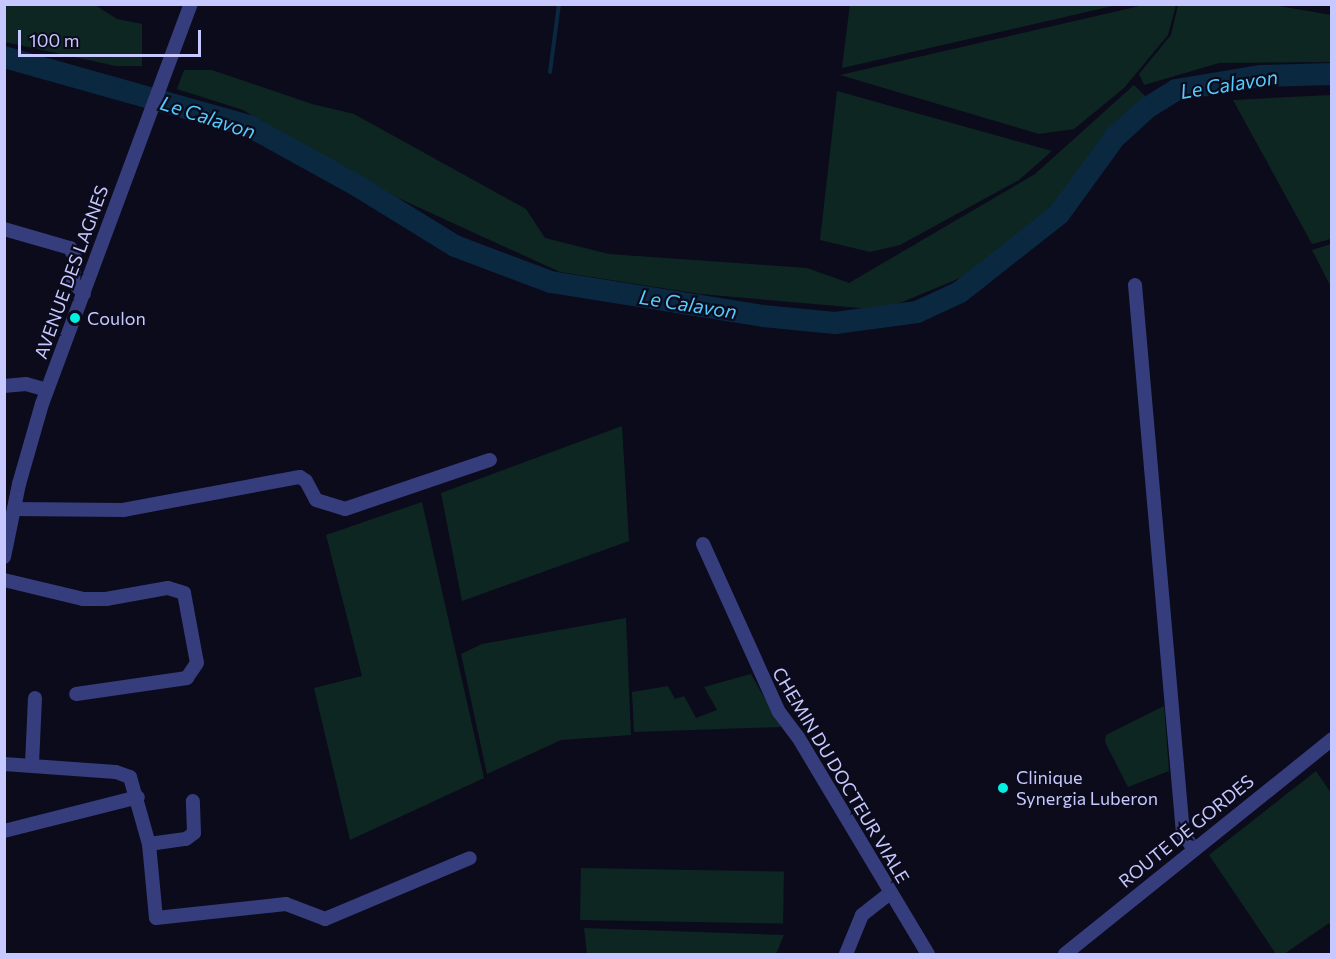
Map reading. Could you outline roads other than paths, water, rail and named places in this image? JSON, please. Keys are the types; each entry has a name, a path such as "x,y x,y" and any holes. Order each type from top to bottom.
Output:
{"street":[{"name":"AVENUE DES LAGNES","path":"4,557 14,509 47,390 190,4"},
{"path":"4,229 70,248 75,258 72,282 84,294"},
{"path":"1135,285 1184,834 1193,848"},
{"path":"4,386 26,384 47,390"},
{"path":"14,509 123,510 300,477 306,481 316,500 345,509 490,460"},
{"name":"CHEMIN DU DOCTEUR VIALE","path":"703,544 771,698 928,954"},
{"path":"4,580 83,599 168,588 183,593 197,663 187,678 76,693"},
{"path":"32,764 35,698"},
{"name":"ROUTE DE GORDES","path":"1065,954 1193,848 1332,739"},
{"path":"4,764 32,764 116,772 130,777 138,797 149,844 156,918 286,904 325,919 470,858"},
{"path":"4,831 138,797"},
{"path":"149,844 186,839 194,833 193,801"},
{"path":"846,954 862,915 890,893"}],"waterway":[{"path":"550,72 559,4"},
{"name":"Le Calavon","path":"4,57 249,126 356,185 455,246 551,282 763,316 835,323 917,312 960,292 1059,214 1115,137 1147,108 1176,90 1261,76 1332,74"}],"place":[{"name":"Coulon","path":"75,318"},
{"name":"Clinique Synergia Luberon","path":"1003,788"}]}
